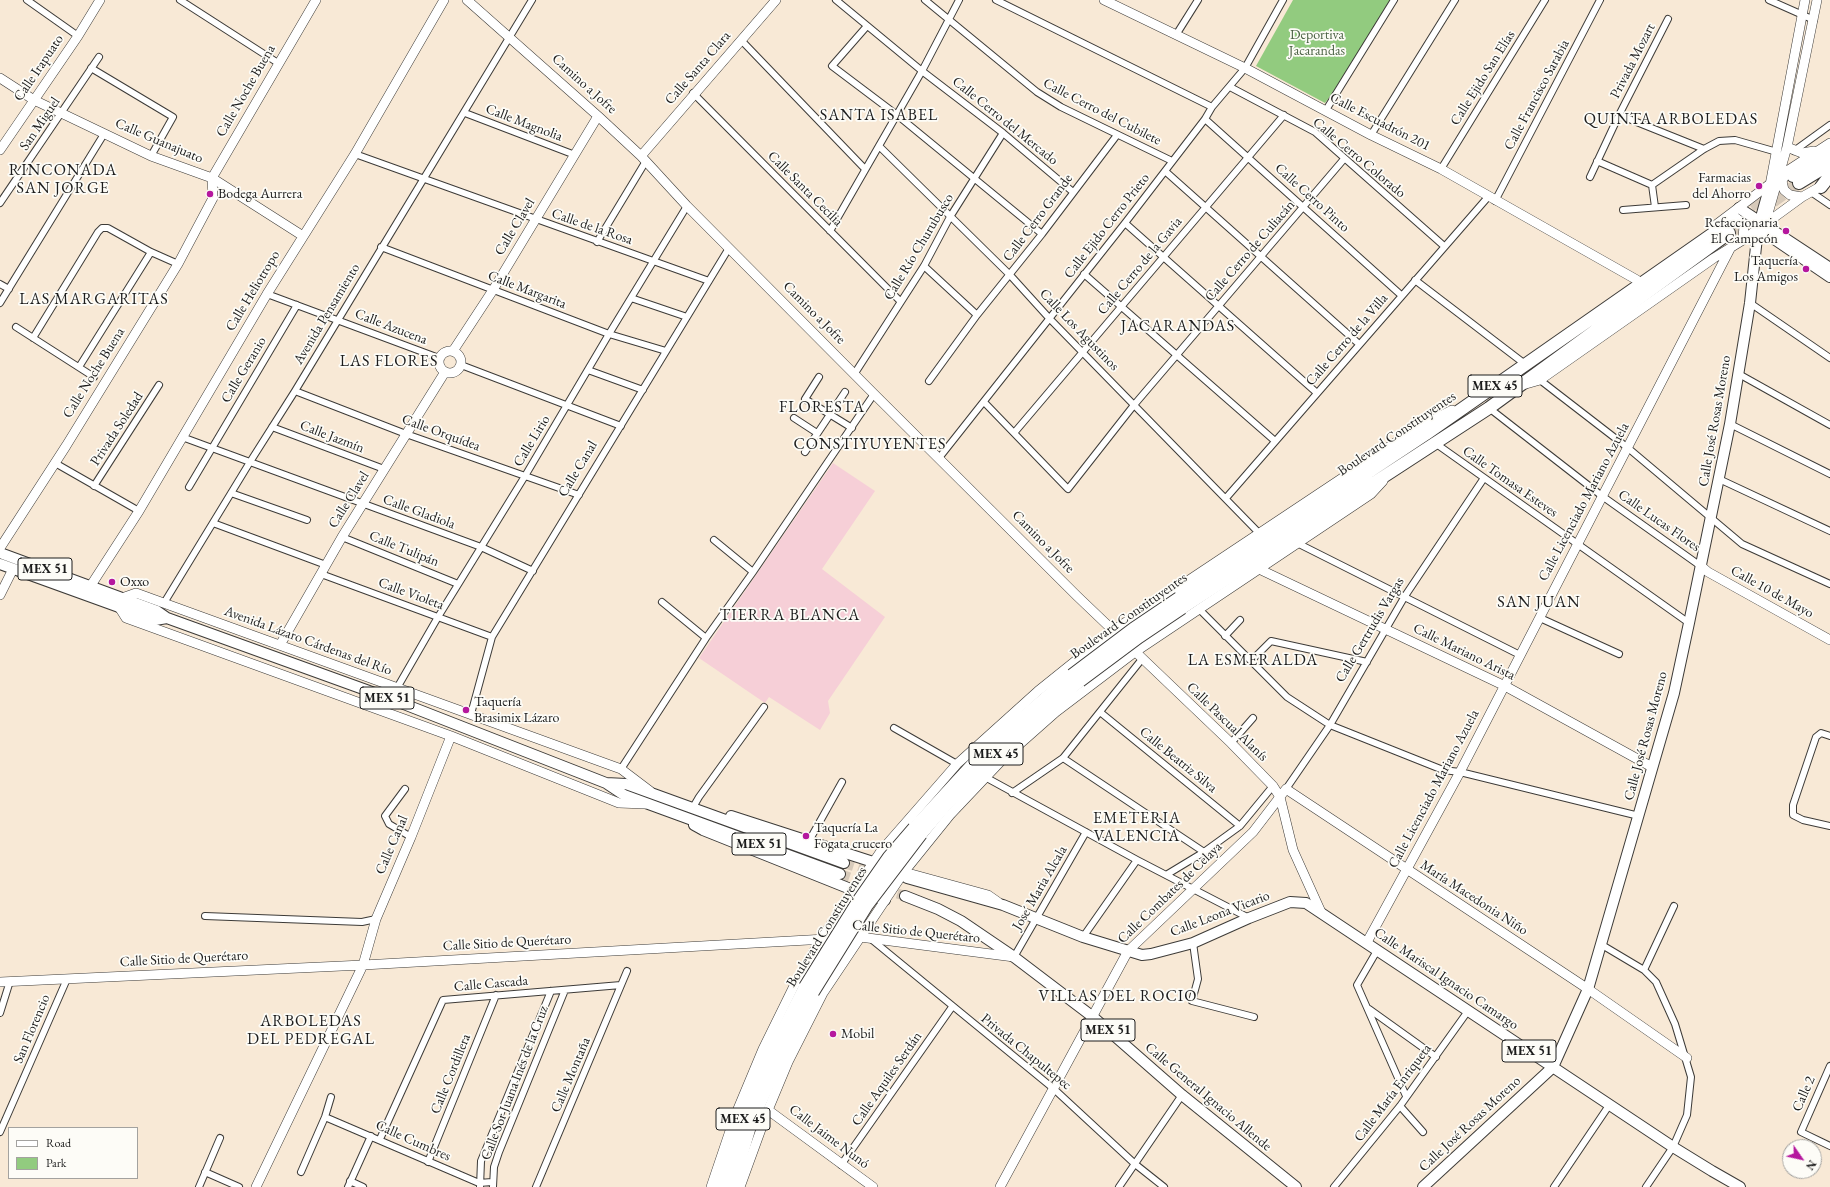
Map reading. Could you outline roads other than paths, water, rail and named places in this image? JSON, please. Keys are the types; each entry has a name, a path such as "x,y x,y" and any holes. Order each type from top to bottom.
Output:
{"highway":[{"path":"1793,177 1830,152"},
{"path":"1793,177 1830,164"},
{"path":"1821,186 1830,175"},
{"name":"Boulevard Constituyentes","path":"732,1187 750,1123 776,1055 805,987 859,900 894,852 938,800 972,765 1044,698 1102,651 1262,542 1426,434 1727,225"},
{"name":"Boulevard Constituyentes","path":"1262,542 1399,465 1489,408 1523,384 1727,225"},
{"name":"Boulevard Constituyentes","path":"720,1187 743,1119 776,1055"}],"main road":[{"name":"Calle José Rosas Moreno","path":"1423,1187 1553,1066 1588,989 1674,693 1702,567 1730,424 1737,373 1750,303 1761,224 1770,185"},
{"path":"1739,208 1830,277"},
{"path":"1761,224 1830,268"},
{"name":"Avenida Lázaro Cárdenas del Río","path":"0,553 90,586 155,620 167,618 391,699 606,783 624,796 840,874"},
{"name":"Avenida Lázaro Cárdenas del Río","path":"0,564 85,595 121,603"},
{"name":"Avenida Lázaro Cárdenas del Río","path":"606,783 626,784 658,797 844,863"},
{"path":"677,814 703,830 853,890 885,900"},
{"path":"711,816 733,816 874,861 905,875"},
{"name":"MEX 51","path":"905,875 1003,905 1083,937 1128,951"},
{"name":"Calle General Ignacio Allende","path":"905,896 938,909 961,921 1014,957 1093,1017 1182,1095 1296,1187"},
{"name":"Calle Leona Vicario","path":"1128,951 1142,955 1151,954 1192,943 1290,902 1306,903 1321,912"},
{"name":"Calle Mariscal Ignacio Camargo","path":"1321,912 1673,1147 1740,1187"}],"street":[{"path":"27,0 78,36"},
{"name":"Calle Irapuato","path":"0,150 78,36 100,0"},
{"path":"180,0 278,63"},
{"name":"Calle Noche Buena","path":"0,548 55,463 178,264 213,198 212,178 316,0"},
{"name":"Calle Heliotropo","path":"85,595 139,511 267,294 355,154 444,0"},
{"name":"Camino a Jofre","path":"467,0 644,158 687,206 1077,596 1114,630 1138,656"},
{"name":"Avenida Pensamiento","path":"164,603 295,391 381,247 465,113 509,36 532,0"},
{"name":"Calle Santa Clara","path":"644,158 693,93 776,0"},
{"name":"Calle Cerro del Mercado","path":"836,0 922,71 1003,133 1073,192"},
{"name":"Calle Cerro del Cubilete","path":"925,0 1037,92 1060,107 1172,161"},
{"path":"830,231 922,71 959,0"},
{"path":"996,0 1212,107"},
{"name":"Calle Escuadrón 201","path":"1104,0 1245,68 1371,135 1441,169 1637,280"},
{"path":"1176,35 1198,0"},
{"name":"Calle Ejido Cerro Prieto","path":"939,458 1125,223 1205,119 1212,107 1245,68 1283,0"},
{"path":"1326,110 1394,0"},
{"path":"1371,135 1455,0"},
{"name":"Calle Ejido San Elías","path":"1441,169 1545,0"},
{"name":"Calle Francisco Sarabia","path":"1492,199 1600,0"},
{"path":"1769,0 1814,20"},
{"path":"1770,185 1805,0"},
{"path":"1761,224 1791,149 1817,0"},
{"name":"Privada Mozart","path":"1590,177 1619,115 1668,19"},
{"path":"867,26 832,66 975,178 1042,234"},
{"path":"741,40 865,169"},
{"name":"San Miguel","path":"0,203 62,114 99,57"},
{"path":"91,68 173,117 151,156"},
{"name":"Calle Guanajuato","path":"0,78 34,100 104,134 151,156 212,178 303,236"},
{"name":"Calle Cerro Colorado","path":"1230,87 1315,132 1444,246"},
{"name":"Calle Santa Cecilia","path":"693,93 900,301"},
{"name":"Calle Magnolia","path":"465,113 575,155"},
{"name":"Calle Cerro de la Gavia","path":"1014,433 1284,115"},
{"path":"1619,115 1704,149"},
{"name":"Calle Clavel","path":"453,351 493,290 598,116"},
{"name":"Calle Cerro Pinto","path":"1205,119 1401,295"},
{"path":"1791,149 1830,125"},
{"name":"Calle Río Churubusco","path":"855,373 900,301 924,266 950,217 1003,133"},
{"path":"0,303 104,134"},
{"name":"Calle Cerro Grande","path":"929,381 977,315 1042,234 1117,135"},
{"path":"1652,185 1704,149 1719,142 1735,140 1776,152"},
{"path":"1791,149 1802,153 1817,150 1830,143"},
{"name":"Calle Los Agustinos","path":"879,146 1010,275 1049,318 1226,498 1262,542"},
{"path":"1802,197 1790,195 1784,190 1782,181 1793,177 1817,150"},
{"name":"Calle de la Rosa","path":"355,154 709,281"},
{"path":"597,242 644,158"},
{"name":"Calle Cerro de Culiacán","path":"1014,433 1068,489 1134,405 1344,159"},
{"path":"1597,161 1652,185"},
{"path":"1165,171 1359,344"},
{"path":"1727,225 1739,208 1779,178 1793,177"},
{"path":"1652,185 1655,207"},
{"path":"1523,384 1540,380 1714,258 1743,240 1761,224 1821,186 1830,205"},
{"name":"Calle Cerro de la Villa","path":"1226,498 1444,246 1492,199"},
{"path":"1623,210 1686,205"},
{"name":"Calle Lirio","path":"397,688 438,617 526,476 567,404 687,206"},
{"path":"1513,374 1521,361 1637,280 1727,225 1735,217 1744,224 1743,240"},
{"path":"1125,223 1317,392"},
{"path":"33,338 100,230 108,228 151,252 178,264"},
{"name":"Calle Margarita","path":"381,247 609,334 666,351"},
{"name":"Calle Canal","path":"471,714 492,637 729,248"},
{"name":"Calle Licenciado Mariano Azuela","path":"1367,942 1460,772 1730,249"},
{"path":"79,367 151,252"},
{"path":"1714,258 1722,265"},
{"path":"924,266 977,315"},
{"path":"1084,274 1275,441"},
{"path":"1415,280 1521,361"},
{"path":"0,284 9,289"},
{"name":"Calle Azucena","path":"267,294 440,358"},
{"path":"631,298 687,317"},
{"path":"1750,303 1830,358"},
{"name":"Calle Geranio","path":"188,487 297,305"},
{"path":"16,327 94,377"},
{"path":"453,351 458,354 461,359 461,365 457,371 451,373 445,372 441,369 439,364 440,358 443,353 453,351"},
{"path":"461,365 567,404 621,426"},
{"path":"588,370 643,390"},
{"name":"Calle Clavel","path":"280,645 342,537 445,372"},
{"path":"1737,373 1830,425"},
{"path":"819,377 805,399 852,428"},
{"path":"1540,380 1628,448 1712,517 1742,544 1830,584"},
{"name":"Privada Soledad","path":"94,486 160,385"},
{"name":"Calle Orquídea","path":"295,391 406,434 579,495"},
{"path":"805,452 845,392"},
{"path":"621,769 706,638 754,572 874,394"},
{"path":"984,402 1014,433"},
{"name":"Calle Lucas Flores","path":"1489,408 1602,496 1702,567"},
{"path":"794,418 817,433"},
{"path":"1730,424 1830,474"},
{"name":"Calle Jazmín","path":"272,427 384,469"},
{"name":"Calle Gladiola","path":"182,437 481,547 533,571"},
{"name":"Calle Tomasa Esteves","path":"1435,443 1690,622"},
{"path":"55,463 139,511"},
{"path":"740,1187 768,1110 788,1062 824,993 885,900 950,815 986,777 1056,712 1138,656 1177,624 1370,494 1399,465"},
{"name":"Calle Gertrudis Vargas","path":"1280,797 1330,725 1384,629 1484,478"},
{"path":"1719,479 1830,531"},
{"path":"231,493 307,520"},
{"path":"213,523 326,565"},
{"name":"Calle Tulipán","path":"342,537 458,584"},
{"path":"714,540 754,572"},
{"path":"711,1187 735,1116 763,1049 794,986 821,939 874,861 957,764 1038,691 1114,630 1163,597 1262,542"},
{"path":"1297,543 1520,655"},
{"name":"Calle 10 de Mayo","path":"1702,567 1708,572 1830,640"},
{"path":"0,595 13,569"},
{"name":"Calle Mariano Arista","path":"1259,569 1505,686 1652,767"},
{"name":"Calle Violeta","path":"321,574 492,637"},
{"name":"Avenida Lázaro Cárdenas del Río","path":"648,804 619,803 451,736 126,618 121,603 136,593 164,603 621,769 658,797"},
{"path":"1163,597 1164,613 1177,624"},
{"path":"662,602 706,638"},
{"path":"1199,609 1287,697 1330,725 1443,770 1460,772 1638,816"},
{"path":"1540,618 1619,654"},
{"path":"1225,636 1240,620"},
{"path":"1251,661 1271,641 1366,662"},
{"path":"1012,792 1063,758 1100,712 1138,656"},
{"name":"Calle Pascual Alanís","path":"1138,656 1231,743 1273,786 1280,797"},
{"path":"692,809 699,797 764,707"},
{"name":"Calle Beatriz Silva","path":"1100,712 1240,826"},
{"path":"1231,743 1253,718"},
{"path":"894,728 957,764"},
{"path":"1830,736 1821,733 1816,737 1792,805 1793,815 1803,820 1830,826"},
{"name":"Calle Canal","path":"256,1187 364,965 376,919 411,838 451,736"},
{"path":"1063,758 1204,852"},
{"path":"986,777 1137,860 1249,918"},
{"path":"809,841 842,782"},
{"path":"1166,875 1204,852 1240,826 1273,786"},
{"path":"405,790 385,816 389,824 411,838"},
{"name":"María Macedonia Niño","path":"1286,790 1588,989 1687,1058"},
{"path":"1280,797 1293,850 1321,912"},
{"name":"Calle Combates de Celaya","path":"1000,1187 1128,951 1253,832 1280,797"},
{"name":"Jose´ Maria Alcala","path":"1014,957 1086,832"},
{"path":"1083,937 1137,860"},
{"path":"1644,970 1674,906"},
{"path":"205,916 362,922 376,919"},
{"name":"Calle Sitio de Querétaro","path":"0,982 364,965 860,937 1014,957"},
{"name":"Privada Chapultepec","path":"870,939 952,1008 1054,1089 1135,1164 1164,1187"},
{"path":"1192,943 1198,979 1192,1001 1254,1017"},
{"path":"1602,945 1644,970 1656,982 1675,1024 1687,1058 1691,1077 1687,1115 1673,1147 1646,1187"},
{"path":"1378,949 1357,985 1406,1096"},
{"name":"Calle Montaña","path":"536,1187 627,971"},
{"name":"San Florencio","path":"0,1132 67,979"},
{"path":"0,1013 10,981"},
{"name":"Calle Cascada","path":"380,1139 443,1000 621,985"},
{"name":"Calle Sor Juana Inés de la Cruz","path":"493,1184 494,1167 499,1152 565,990"},
{"name":"Calle Sor Juana Inés de la Cruz","path":"479,1185 481,1161 551,991"},
{"name":"Calle Cordillera","path":"428,1162 496,995"},
{"name":"Calle Aquiles Serdán","path":"841,1165 952,1008"},
{"path":"1367,1008 1436,1057"},
{"name":"Calle María Enriqueta","path":"1334,1187 1400,1106 1468,1011"},
{"name":"Calle 2","path":"1830,1066 1801,1132 1830,1146"},
{"path":"1119,1187 1182,1095"},
{"path":"301,1172 326,1117 331,1098"},
{"path":"1554,1187 1610,1104"},
{"path":"1400,1106 1423,1132"},
{"name":"Calle Jaime Nunó","path":"768,1110 873,1187"},
{"name":"Calle Cumbres","path":"326,1117 380,1139 479,1185 493,1184"},
{"path":"363,1187 349,1184 371,1136"},
{"path":"199,1187 220,1138"},
{"path":"205,1172 239,1187"}],"tunnel":[{"path":"1729,233 1799,183"},
{"path":"1736,217 1774,189"},
{"path":"844,863 875,873"},
{"path":"840,874 868,884"},
{"path":"883,889 905,896"}],"place":[{"name":"Farmacias del Ahorro","path":"1759,186"},
{"name":"Bodega Aurrera","path":"210,194"},
{"name":"Refaccionaria El Campeón","path":"1786,231"},
{"name":"Taquería Los Amigos","path":"1806,269"},
{"name":"Oxxo","path":"112,582"},
{"name":"Taquería Brasimix Lázaro","path":"466,710"},
{"name":"Taquería La Fogata crucero","path":"806,836"},
{"name":"Mobil","path":"833,1034"}],"district":[{"name":"SANTA ISABEL","path":"879,116"},
{"name":"QUINTA ARBOLEDAS","path":"1671,120"},
{"name":"RINCONADA SAN JORGE","path":"63,180"},
{"name":"LAS MARGARITAS","path":"94,300"},
{"name":"JACARANDAS","path":"1178,327"},
{"name":"LAS FLORES","path":"389,362"},
{"name":"FLORESTA","path":"822,408"},
{"name":"CONSTIYUYENTES","path":"870,445"},
{"name":"SAN JUAN","path":"1539,603"},
{"name":"TIERRA BLANCA","path":"790,616"},
{"name":"LA ESMERALDA","path":"1253,661"},
{"name":"EMETERIA VALENCIA","path":"1137,828"},
{"name":"VILLAS DEL ROCIO","path":"1118,997"},
{"name":"ARBOLEDAS DEL PEDREGAL","path":"311,1031"}],"park label":[{"name":"Deportiva Jacarandas","path":"1317,44"}]}
